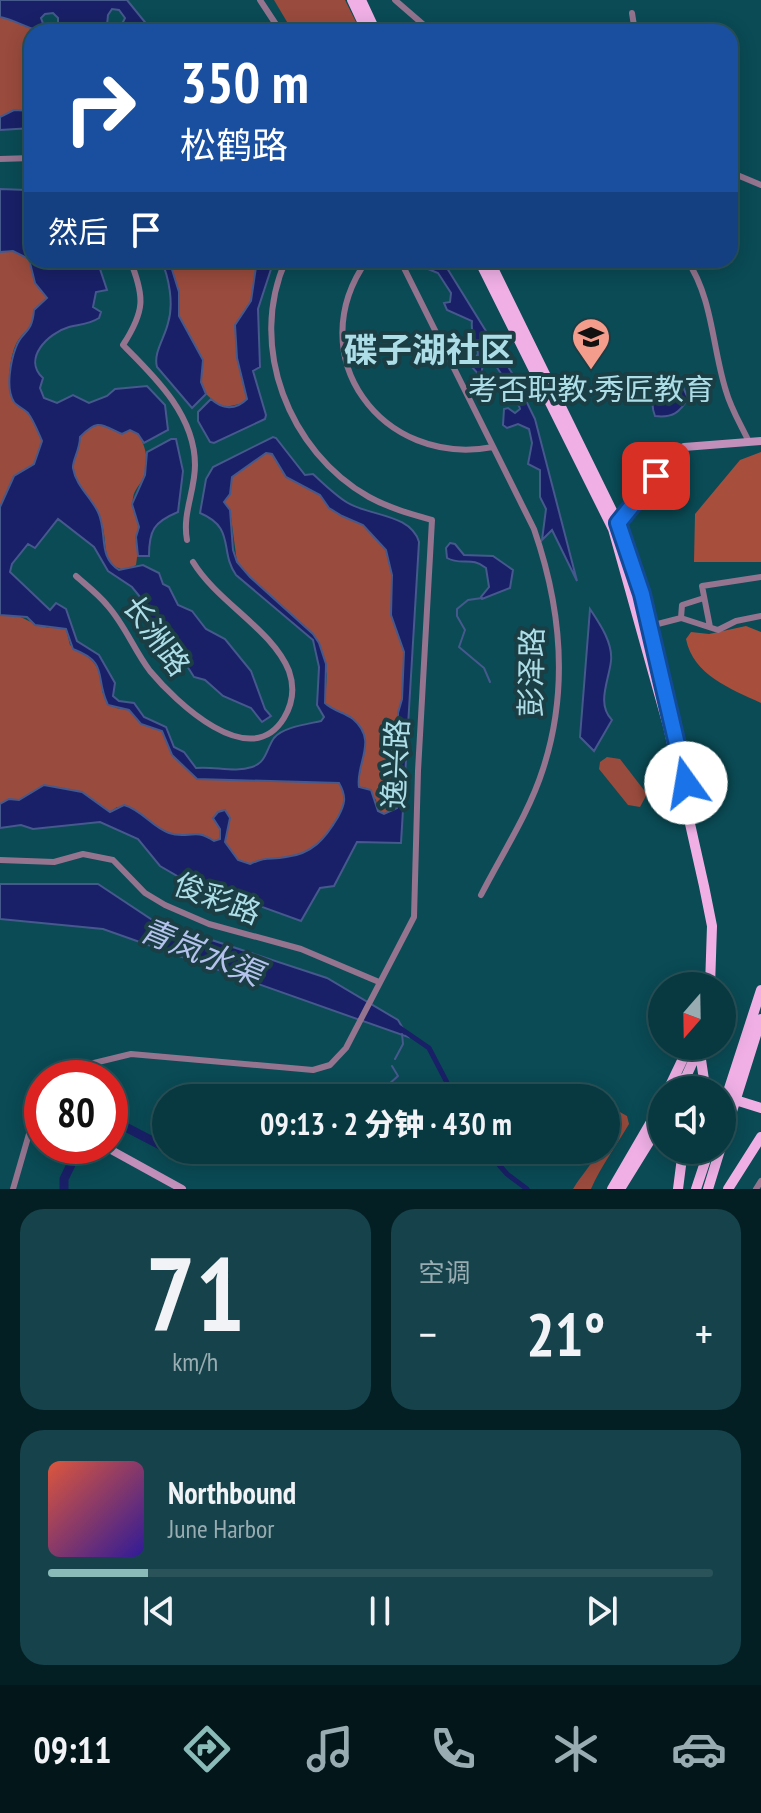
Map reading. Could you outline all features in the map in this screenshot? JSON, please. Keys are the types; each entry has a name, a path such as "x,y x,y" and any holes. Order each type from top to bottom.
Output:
{"highway":[{"path":"352,0 363,24"},
{"path":"361,0 372,24"},
{"path":"483,268 616,526 668,726 704,886 713,936 713,972"},
{"path":"493,268 616,526 650,626 715,912 718,950 715,972"},
{"path":"733,1076 761,990"},
{"path":"736,1098 761,1019"},
{"path":"736,1102 761,1111"},
{"path":"612,1189 648,1127"},
{"path":"728,1189 761,1137"},
{"path":"620,1189 648,1144"},
{"path":"678,1189 681,1164"},
{"path":"702,1187 706,1164"},
{"path":"702,1187 713,1164"}],"main road":[{"path":"616,526 674,453 695,444 761,441"},
{"path":"128,1159 182,1189"}],"street":[{"path":"260,0 276,24"},
{"path":"395,0 423,24"},
{"path":"632,13 634,24"},
{"path":"0,159 24,158"},
{"path":"738,175 761,185"},
{"path":"133,268 142,295 140,314 123,345 171,398 186,425 196,465 187,509 187,540"},
{"name":"逸兴路","path":"106,1060 131,1054 302,1069 330,1065 346,1048 414,917 416,805 432,520 369,497 346,481 316,454 291,418 277,372 272,330 275,292 283,268"},
{"path":"362,268 349,291 343,312 343,334 345,359 354,384 367,405 395,429 430,446 467,452 493,447"},
{"name":"彭泽路","path":"404,268 534,529 548,570 558,626 560,675 554,727 543,770 529,804 481,895"},
{"path":"692,268 698,276 709,314 725,390 749,442"},
{"name":"长洲路","path":"76,576 107,604 148,667 171,695 209,725 235,737 256,738 277,727 284,717 293,697 289,673 277,651 206,584 193,562"},
{"path":"710,627 702,586 761,577"},
{"path":"681,618 682,605 704,598"},
{"path":"650,626 681,618 718,630 736,621 761,616"},
{"name":"俊彩路","path":"0,860 54,862 83,854 113,860 145,893 165,905 209,924 301,949 379,982"},
{"path":"13,1189 24,1151"},
{"path":"756,1189 761,1181"}],"shaded area":[{"path":"274,0 345,0 357,24 288,24"},
{"path":"0,17 24,24 24,111 14,110 0,117"},
{"path":"13,251 24,256 24,268 31,268 35,283 47,298 34,310 30,326 17,342 9,379 13,399 29,415 42,441 34,464 14,476 0,507 0,252"},
{"path":"172,268 256,268 251,301 235,325 237,358 247,399 244,403 221,408 206,394 201,382 203,360 179,317 179,292"},
{"path":"99,424 122,434 130,430 138,434 146,454 144,476 133,498 138,524 136,565 126,571 111,565 100,520 74,475 73,464 80,437 93,425"},
{"path":"761,452 761,562 694,562 695,514 740,460"},
{"path":"266,453 272,454 286,477 320,495 329,508 363,525 386,550 392,575 391,615 404,652 402,699 398,713 397,808 384,814 378,810 376,800 366,788 359,787 361,770 351,717 332,710 325,703 327,674 313,634 237,562 230,510 224,502 230,494 232,477"},
{"path":"12,614 41,626 66,629 70,645 84,653 98,669 102,692 116,708 129,710 141,724 162,731 172,755 196,778 339,783 344,800 338,818 323,839 303,853 265,859 250,865 238,860 225,842 230,818 220,829 220,840 213,841 172,834 117,807 110,812 82,792 44,785 19,800 9,799 0,804 0,615"},
{"path":"746,626 761,632 761,703 726,686 705,671 690,652 686,639 691,632 709,634"},
{"path":"607,757 620,759 647,794 640,807 628,805 599,769 600,762"},
{"path":"620,1112 627,1116 629,1124 620,1138"},
{"path":"604,1164 591,1189 573,1189 589,1166"}],"water":[{"path":"0,0 127,0 146,24 122,24 125,18 119,10 112,9 107,24 58,24 58,18 53,13 41,18 43,24 24,26 0,17"},
{"path":"14,110 24,111 24,128 0,130 0,117"},
{"path":"0,189 24,190 24,256 13,251 0,252"},
{"path":"31,268 100,268 107,290 96,292 93,307 101,312 99,318 61,330 40,348 35,363 43,378 40,388 44,398 57,403 73,395 89,403 115,389 147,386 165,405 168,430 144,443 138,434 130,430 122,434 100,425 80,437 73,468 77,480 98,512 108,558 119,570 143,565 159,573 178,605 192,611 206,629 225,639 251,671 265,709 271,716 262,722 251,708 223,696 205,680 194,677 187,666 174,656 159,628 149,617 145,603 132,587 108,571 94,547 58,519 35,548 28,544 12,564 10,572 50,610 56,603 66,609 77,641 99,655 115,683 113,696 119,701 134,703 144,717 166,727 174,747 184,752 196,768 252,767 263,759 278,734 296,726 321,721 324,717 317,705 319,667 313,640 236,575 223,533 211,519 200,513 206,479 213,467 276,438 305,475 313,474 348,503 408,526 419,542 401,843 357,842 334,886 320,888 301,921 179,877 160,866 138,839 100,822 33,829 21,825 0,828 0,804 9,799 19,800 44,785 82,792 110,812 124,805 130,807 169,833 196,834 214,841 220,839 220,829 213,818 225,810 230,818 225,842 238,860 250,864 310,849 323,839 333,825 344,800 339,783 197,779 172,755 162,731 141,724 129,710 108,705 97,665 85,654 73,649 66,629 35,625 27,617 0,615 0,507 14,476 34,464 42,441 28,413 14,402 9,382 18,342 31,324 34,310 47,298 35,283","holes":["266,453 272,454 286,477 320,495 329,508 363,525 386,550 392,575 391,615 404,652 402,699 398,713 397,808 384,814 378,811 371,790 359,787 365,744 361,727 325,703 326,664 319,643 250,577 237,562 233,550 230,510 224,502 230,494 232,477"]},
{"path":"164,268 172,268 179,292 179,316 203,360 201,382 206,394 192,408 156,362 170,316 168,282"},
{"path":"256,268 271,268 258,309 260,367 253,371 265,419 214,443 210,442 198,421 198,412 211,399 229,407 247,399 237,358 235,325 251,301"},
{"path":"447,268 515,378 535,419 577,581 552,530 542,540 546,509 540,497 540,470 528,464 532,443 529,429 518,424 507,428 503,425 504,409 515,413 520,409 516,397 485,349 481,377 471,366 473,357 478,355 472,321 447,310 444,303 450,302 451,293 438,273 428,269"},
{"path":"673,382 682,385 688,398 675,413 655,416 653,405 657,390"},
{"path":"176,439 183,471 178,512 163,519 154,528 149,556 138,556 136,537 139,527 132,504 145,475 147,452"},
{"path":"450,543 455,544 464,555 493,556 513,570 510,588 482,599 489,587 486,568 476,562 447,558 446,548"},
{"path":"590,609 605,634 611,654 604,699 607,714 612,720 594,751 580,737"},
{"path":"0,884 98,884 154,921 327,978 398,1020 408,1037 103,929 0,919"}],"waterway":[{"path":"482,598 468,600 457,609 457,616 465,630 459,647 484,668 490,682"},
{"name":"青岚水渠","path":"400,1028 429,1048 448,1084"},
{"path":"395,1059 403,1044 402,1034"},
{"path":"389,1084 398,1076 392,1066"},
{"path":"128,1128 152,1141"},
{"path":"64,1189 64,1179 71,1164"},
{"name":"青岚水渠","path":"498,1164 527,1189"}],"place":[{"name":"考否职教·秀匠教育","path":"591,371"}],"district":[{"name":"碟子湖社区","path":"429,350"}],"route":[{"path":"656,476 618,523 642,594 686,783"}]}
